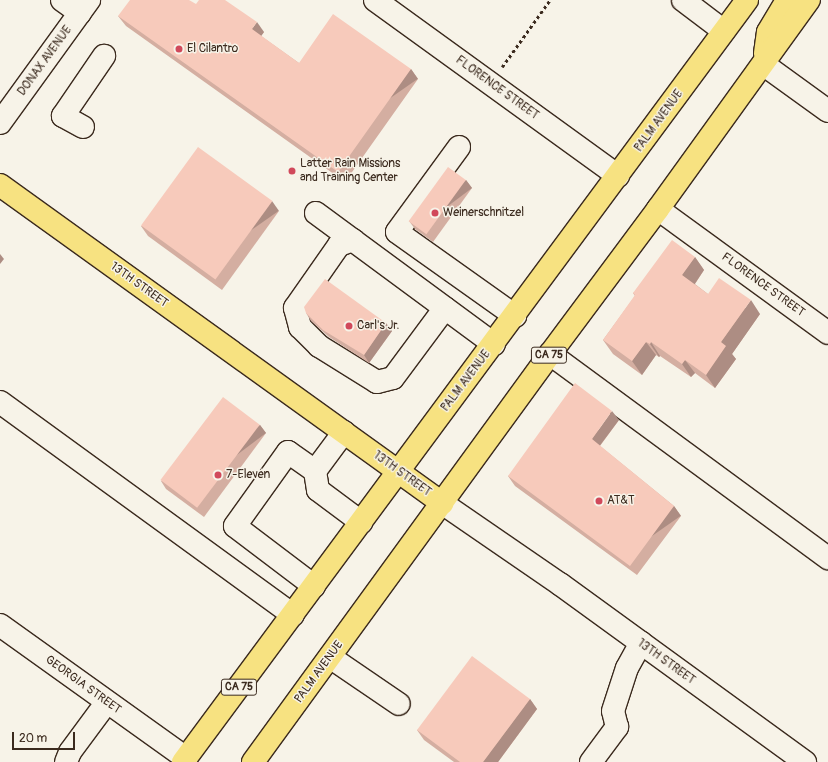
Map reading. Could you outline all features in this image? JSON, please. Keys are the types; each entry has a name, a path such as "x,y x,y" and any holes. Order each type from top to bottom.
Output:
{"main road":[{"name":"PALM AVENUE","path":"184,760 494,344 747,0"},
{"path":"763,64 768,32 787,0"},
{"name":"PALM AVENUE","path":"253,762 550,354 658,209 809,0"},
{"name":"13TH STREET","path":"0,185 442,503"}],"street":[{"path":"62,0 85,7"},
{"name":"FLORENCE STREET","path":"375,0 618,176"},
{"path":"683,0 724,31"},
{"name":"DONAX AVENUE","path":"0,123 85,7"},
{"path":"83,126 63,116 104,56"},
{"path":"763,64 828,111"},
{"path":"459,147 397,232 514,316"},
{"name":"FLORENCE STREET","path":"658,209 828,333"},
{"path":"316,213 494,344"},
{"path":"353,240 338,245 295,308 300,327 319,346 377,382 393,378 445,308"},
{"path":"550,354 828,558"},
{"path":"0,402 293,615"},
{"path":"344,432 315,471 318,490 361,522"},
{"path":"314,586 235,526 288,452 315,471"},
{"name":"13TH STREET","path":"442,503 641,643 805,762"},
{"name":"GEORGIA STREET","path":"0,625 107,702 184,760"},
{"path":"591,762 617,727 613,711 627,668 641,643"},
{"path":"330,657 399,704"},
{"path":"66,762 70,752 107,702"}],"path":[{"path":"490,83 550,0"}],"building":[{"path":"130,0 189,0 196,4 199,0 225,0 257,22 252,29 299,63 333,14 411,69 338,172 118,16"},
{"path":"198,147 272,201 215,280 141,225"},
{"path":"448,167 466,180 426,234 409,221"},
{"path":"672,240 695,257 682,275 708,294 719,278 751,300 721,342 726,346 706,375 685,360 682,364 651,342 650,344 646,342 632,361 603,340 635,295 633,293"},
{"name":"Carl's Jr.","path":"325,279 386,323 364,355 323,330 306,313 304,307"},
{"name":"AT&T","path":"575,383 612,411 592,439 674,506 630,566 508,476"},
{"path":"223,397 260,425 197,508 160,480"},
{"path":"472,656 530,699 483,762 460,762 417,730"}],"place":[{"name":"El Cilantro","path":"179,49"},
{"name":"Latter Rain Missions and Training Center","path":"292,171"},
{"name":"Weinerschnitzel","path":"435,213"},
{"name":"Carl's Jr.","path":"349,326"},
{"name":"7-Eleven","path":"218,475"},
{"name":"AT&T","path":"599,501"}]}
